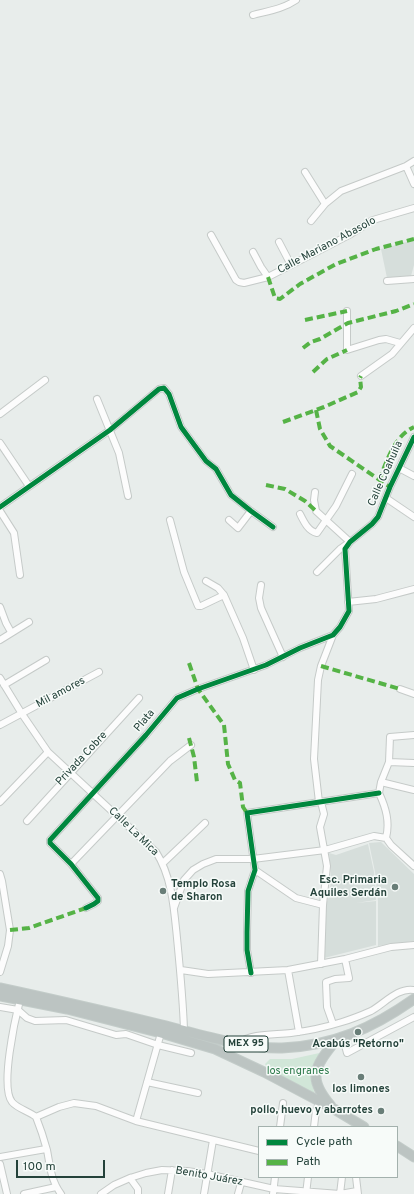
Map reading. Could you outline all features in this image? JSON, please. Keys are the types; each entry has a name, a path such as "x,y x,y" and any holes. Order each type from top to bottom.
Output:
{"highway":[{"name":"MEX 95","path":"0,988 238,1043 282,1048 316,1045 339,1039 370,1027 393,1014 414,999"},
{"name":"MEX 95","path":"0,996 67,1009 161,1033 224,1053 264,1072 334,1109 360,1126"},
{"path":"334,1109 320,1091 316,1082 316,1073 317,1066 321,1058 339,1039"},
{"path":"398,1147 414,1157"}],"street":[{"path":"253,15 276,10 291,4 296,0"},
{"path":"311,221 326,204 341,191 406,166 414,161"},
{"path":"406,166 414,184"},
{"path":"305,172 326,204"},
{"name":"Calle Mariano Abasolo","path":"211,235 239,282 244,283 268,277 349,235 373,220 414,208"},
{"path":"279,242 291,265"},
{"path":"253,252 268,277"},
{"path":"387,281 414,279"},
{"path":"347,310 347,350 378,340 386,339 400,344"},
{"path":"361,376 392,354 413,329"},
{"path":"0,414 45,380"},
{"path":"0,507 110,430 159,389 164,388 169,394 181,427 206,462 216,469 231,495 273,527"},
{"path":"97,399 119,453 128,496"},
{"name":"Calle Coahuila","path":"318,572 340,548 350,542 372,524 378,517 413,440"},
{"path":"0,443 29,486"},
{"path":"399,468 414,476"},
{"path":"300,514 306,526 315,533 319,532 336,506 352,474"},
{"path":"315,492 314,500 316,511 350,542 345,549 349,611 347,617 333,635 321,666 318,680 314,758 320,802 324,814 320,827 327,866 323,906 321,964"},
{"path":"386,498 414,517"},
{"path":"0,511 14,532 20,575"},
{"path":"229,520 238,528 251,511"},
{"path":"170,520 184,572 198,606 224,595"},
{"path":"206,581 218,588 224,595 243,638 254,670"},
{"path":"260,585 259,598 262,608 283,657"},
{"path":"348,602 376,599 414,589"},
{"path":"0,607 6,623 12,632"},
{"path":"0,640 29,622"},
{"name":"Plata","path":"71,864 50,842 146,735 177,698 198,689 266,666 300,648 333,635"},
{"path":"1,681 46,660"},
{"name":"Mil amores","path":"0,725 99,672"},
{"name":"Calle La Mica","path":"1,681 48,752 156,852 163,864 168,877 174,909 181,970 184,1030"},
{"path":"400,689 414,694"},
{"name":"Privada Cobre","path":"27,821 69,773 139,698"},
{"path":"386,838 388,820 379,793 381,782 389,762 390,737 414,735"},
{"path":"86,908 98,901 98,898 71,864 170,761 191,745"},
{"path":"0,802 48,752"},
{"path":"389,762 414,763"},
{"path":"381,782 414,790"},
{"path":"251,973 247,938 248,891 255,870 247,813 379,793"},
{"path":"163,864 205,823"},
{"path":"174,909 184,880 193,870 216,859 253,859 325,850 374,836 386,838 414,866"},
{"path":"255,870 296,898 323,906"},
{"path":"0,874 10,930 8,946 0,972"},
{"path":"181,970 208,974 288,970 345,959 391,947 414,945"},
{"path":"333,1024 327,1007 326,982 335,978 349,978 345,959"},
{"path":"288,970 299,1032"},
{"path":"238,1043 244,1039 260,1035 299,1032 333,1024 372,1010 401,992 414,990"},
{"path":"20,1000 8,1064 9,1094 12,1102 36,1117 46,1149 51,1175 61,1194"},
{"path":"0,1007 18,1010 27,1018 35,1020 66,1020 116,1035 126,1034 158,1045 191,1053"},
{"path":"339,1039 347,1053 414,1017"},
{"path":"136,1121 161,1033"},
{"path":"147,1082 198,1093"},
{"path":"314,1126 316,1110 320,1102"},
{"path":"36,1117 59,1107 74,1103 96,1106 136,1121 258,1150"},
{"path":"280,1126 283,1103"},
{"path":"204,1194 214,1140"},
{"path":"0,1158 46,1149"},
{"path":"0,1164 7,1194"},
{"path":"168,1194 172,1170"},
{"name":"Benito Juárez","path":"102,1194 114,1185 130,1178 146,1173 172,1170 207,1174 273,1191 340,1194 358,1192"},
{"path":"130,1178 138,1189 138,1194"},
{"path":"273,1191 275,1178"},
{"path":"306,1192 308,1178"},
{"path":"340,1194 342,1178"},
{"path":"356,1178 358,1192"},
{"path":"238,1194 241,1183"},
{"path":"24,1194 56,1187"}],"shaded area":[{"path":"414,240 414,265 411,276 387,278 381,249"},
{"name":"Esc. Primaria Aquiles Serdán","path":"381,842 414,874 414,941 378,946 378,901 375,872 369,843"},
{"path":"368,844 374,872 376,900 356,903 376,901 376,945 324,958 325,907 330,894 331,871 329,853 336,855"}],"green space":[{"name":"los engranes","path":"324,1052 313,1069 312,1074 312,1085 317,1099 269,1071 265,1064 270,1059 292,1059"}],"marked path":[{"path":"268,277 275,298 280,299 300,284 336,264 376,249 414,239"},
{"path":"303,348 311,342 320,339 348,323 396,311 414,304"},
{"path":"305,320 347,311"},
{"path":"313,372 327,359 347,350"},
{"path":"283,422 324,407 358,392 361,387 361,376"},
{"path":"316,410 320,429 330,446 390,487"},
{"path":"379,480 388,457 396,443 401,436 414,427"},
{"path":"266,485 285,489 305,501 316,511"},
{"path":"189,663 198,689 224,725 228,764 235,780 240,783 243,807 247,813"},
{"path":"321,666 400,689"},
{"path":"189,738 194,757 197,782"},
{"path":"10,930 29,928 86,908"}],"cycle path":[{"path":"0,507 110,430 159,389 164,388 169,394 181,427 206,461 216,469 231,495 273,527"},
{"path":"86,908 98,901 98,898 71,864 50,843 50,840 146,735 177,698 266,665 300,648 333,635 340,627 349,611 345,549 350,542 372,524 378,517 390,487 414,437"},
{"path":"251,973 247,950 248,891 255,870 247,813 379,793"}],"place":[{"name":"Esc. Primaria Aquiles Serdán","path":"395,887"},
{"name":"Templo Rosa de Sharon","path":"163,891"},
{"name":"Acabús \"Retorno\"","path":"358,1032"},
{"name":"los limones","path":"361,1077"},
{"name":"pollo, huevo y abarrotes","path":"381,1111"}]}
